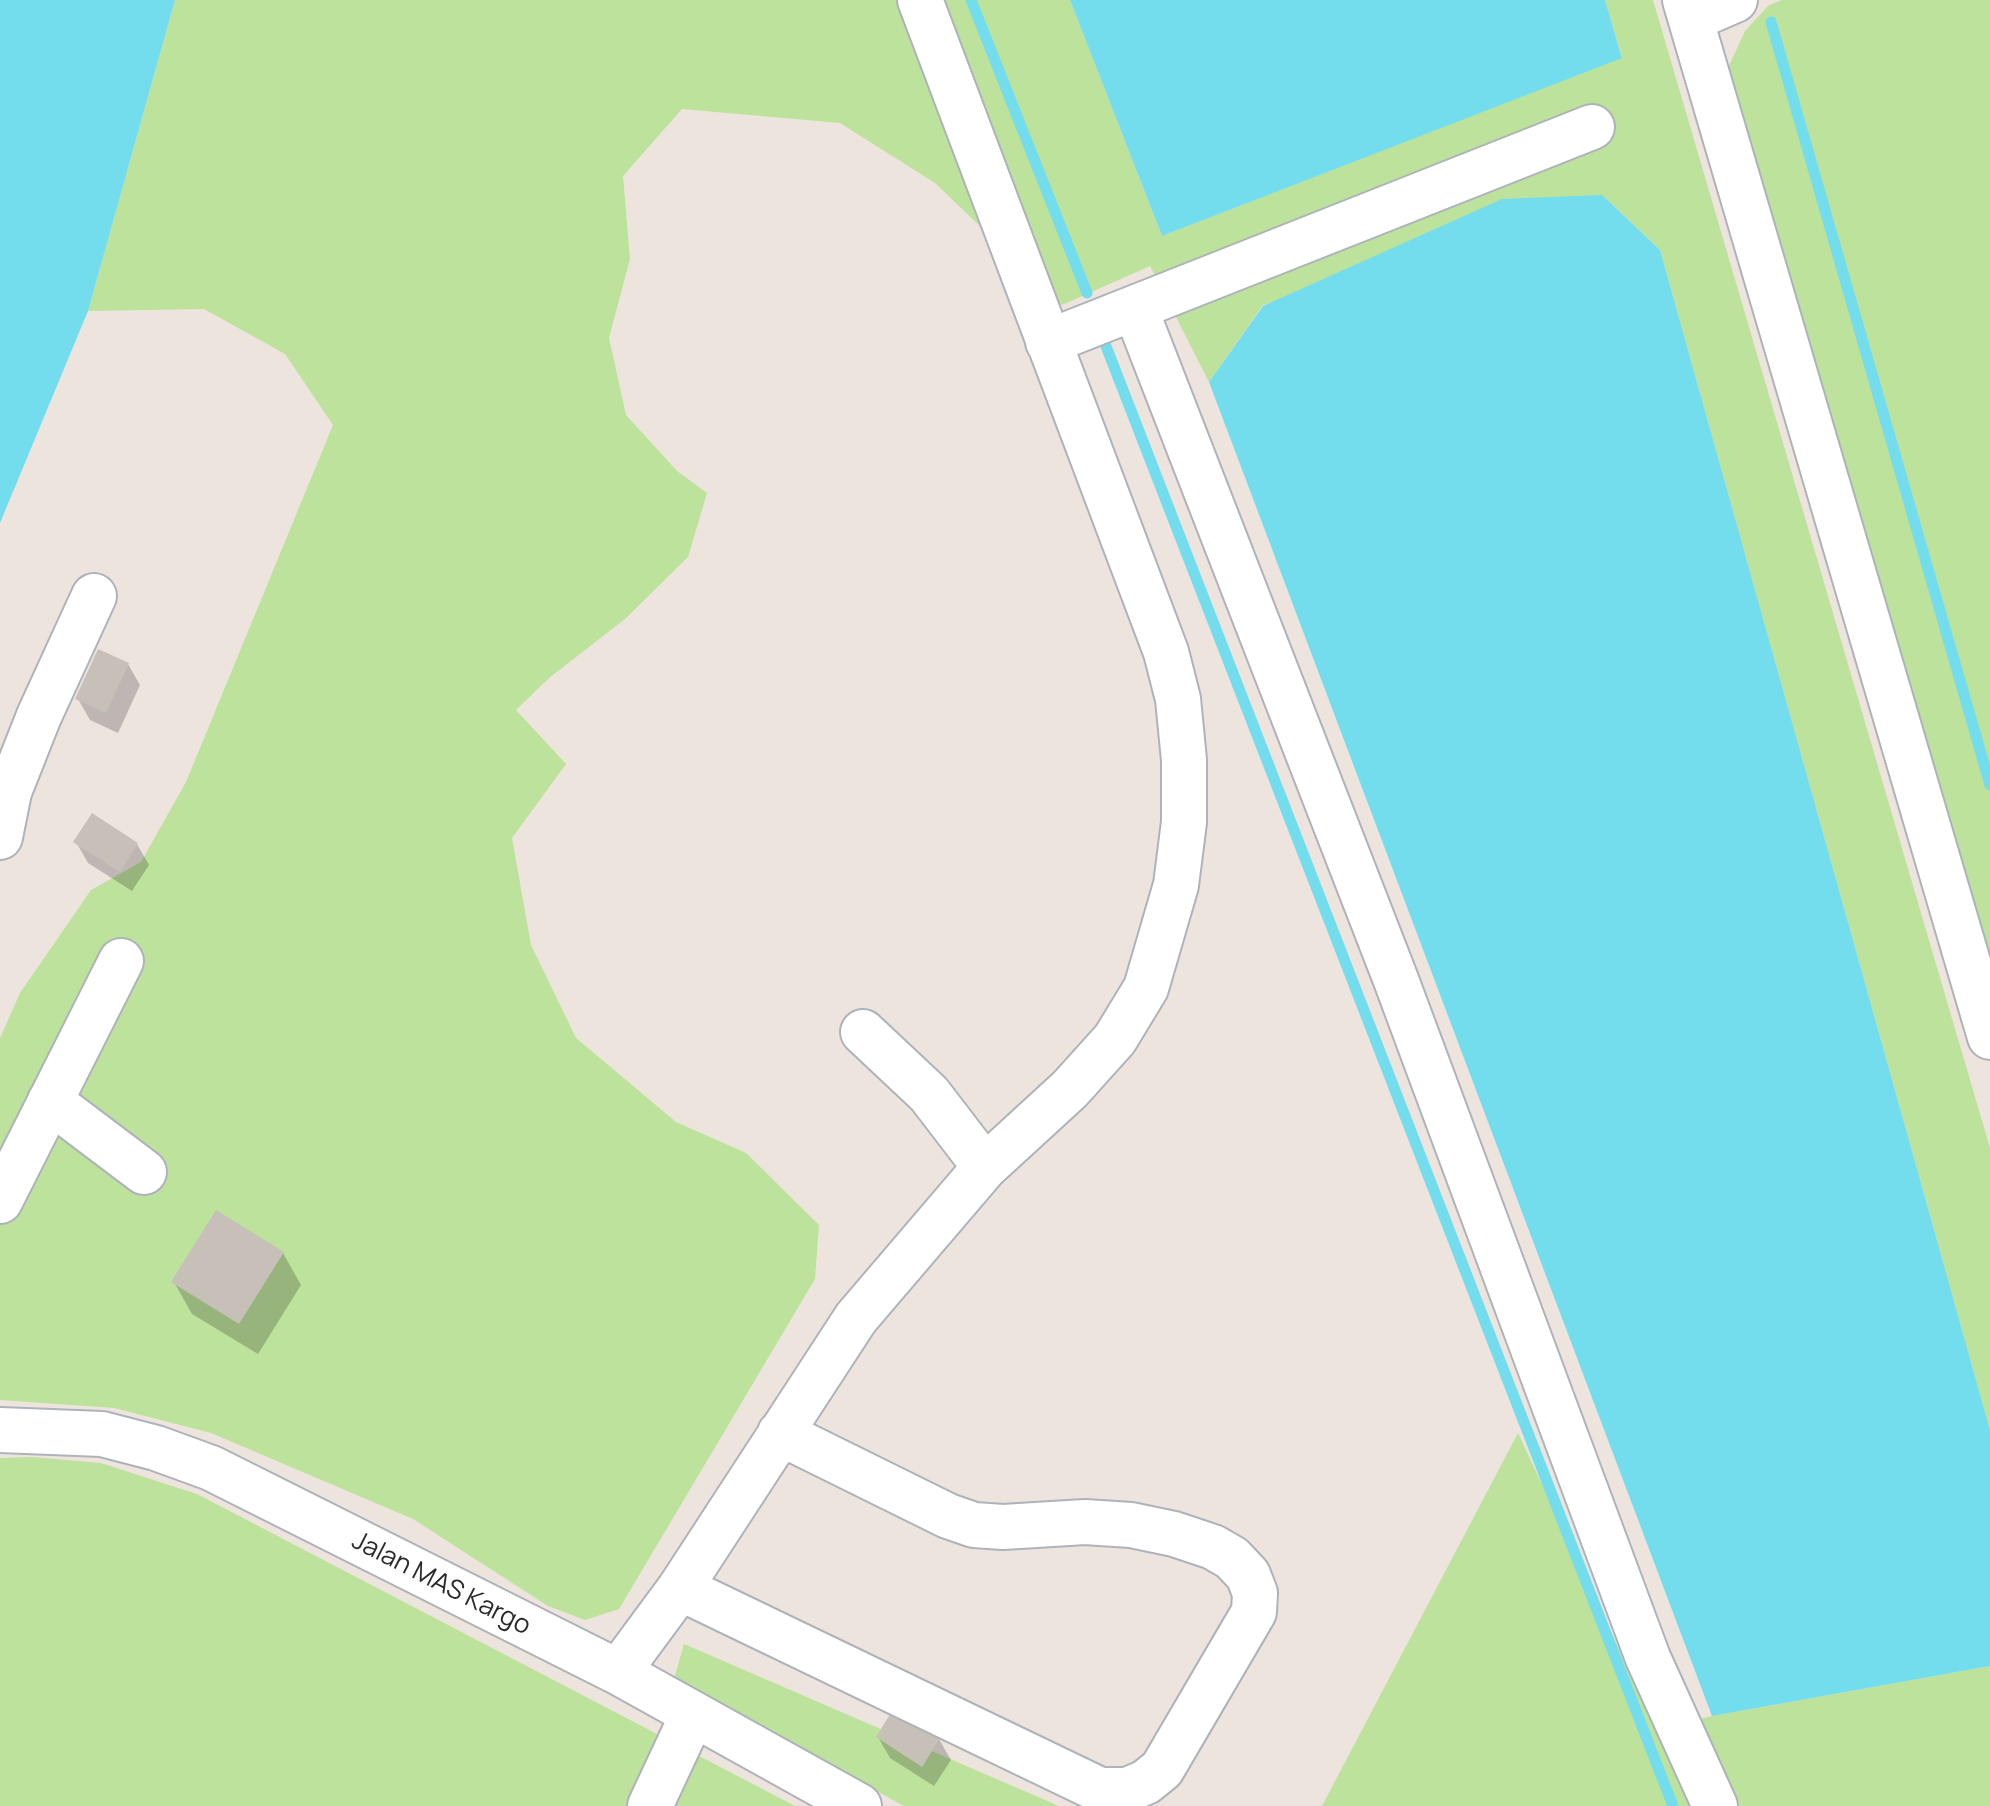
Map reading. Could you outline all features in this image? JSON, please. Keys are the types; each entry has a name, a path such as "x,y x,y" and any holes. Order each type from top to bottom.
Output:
{"street":[{"path":"618,1672 680,1588 856,1318 985,1167 1070,1089 1115,1039 1146,988 1176,885 1184,822 1184,760 1178,699 1166,652 920,0"},
{"path":"1735,0 1688,9 1990,1037"},
{"path":"1048,342 1592,127"},
{"path":"1135,308 1396,980 1648,1658 1715,1806"},
{"path":"0,837 9,792 34,728 94,596"},
{"path":"0,1201 121,961"},
{"path":"863,1032 929,1094 985,1167"},
{"path":"50,1101 144,1172"},
{"name":"Jalan MAS Kargo","path":"0,1430 102,1434 156,1448 211,1468 618,1672 859,1806"},
{"path":"680,1588 1100,1790 1127,1790 1146,1782 1162,1769 1254,1612 1255,1593 1248,1575 1232,1558 1213,1547 1174,1534 1131,1525 1085,1522 1003,1527 974,1525 948,1516 780,1433"},
{"path":"650,1806 693,1714"}],"green space":[{"path":"175,0 1070,0 1162,236 1622,57 1605,0 1653,0 1990,1148 1990,1430 1660,250 1602,195 1263,305 1209,382 1150,266 1062,305 935,183 840,123 682,109 623,176 630,259 609,338 626,415 677,471 707,493 688,557 625,619 549,678 516,710 566,764 512,838 531,945 576,1038 676,1122 746,1153 819,1225 815,1279 619,1609 585,1620 548,1606 413,1519 211,1433 114,1408 0,1400 0,1038 20,993 91,890 141,862 186,782 333,425 285,354 204,309 88,311"},
{"path":"1782,0 1990,0 1990,976 1726,72 1745,31 1769,5"},
{"path":"1518,1433 1657,1730 1712,1716 1990,1666 1990,1806 1322,1806"},
{"path":"32,1457 101,1463 197,1494 795,1806 0,1806 0,1458"},
{"path":"684,1644 1059,1806 904,1806 674,1679"}],"water":[{"path":"0,0 175,0 88,311 0,523"},
{"path":"1070,0 1605,0 1622,58 1162,236"},
{"path":"1602,195 1660,250 1990,1430 1990,1666 1712,1716 1209,382 1263,306 1502,199"}],"building":[{"path":"98,649 129,663 106,713 75,699"},
{"path":"92,813 138,843 120,872 73,842"},
{"path":"216,1210 284,1252 239,1324 171,1282"},
{"path":"894,1708 940,1738 922,1767 876,1737"}],"waterway":[{"path":"971,0 1087,293"},
{"path":"1771,22 1990,785"},
{"path":"1104,341 1673,1806"}]}
